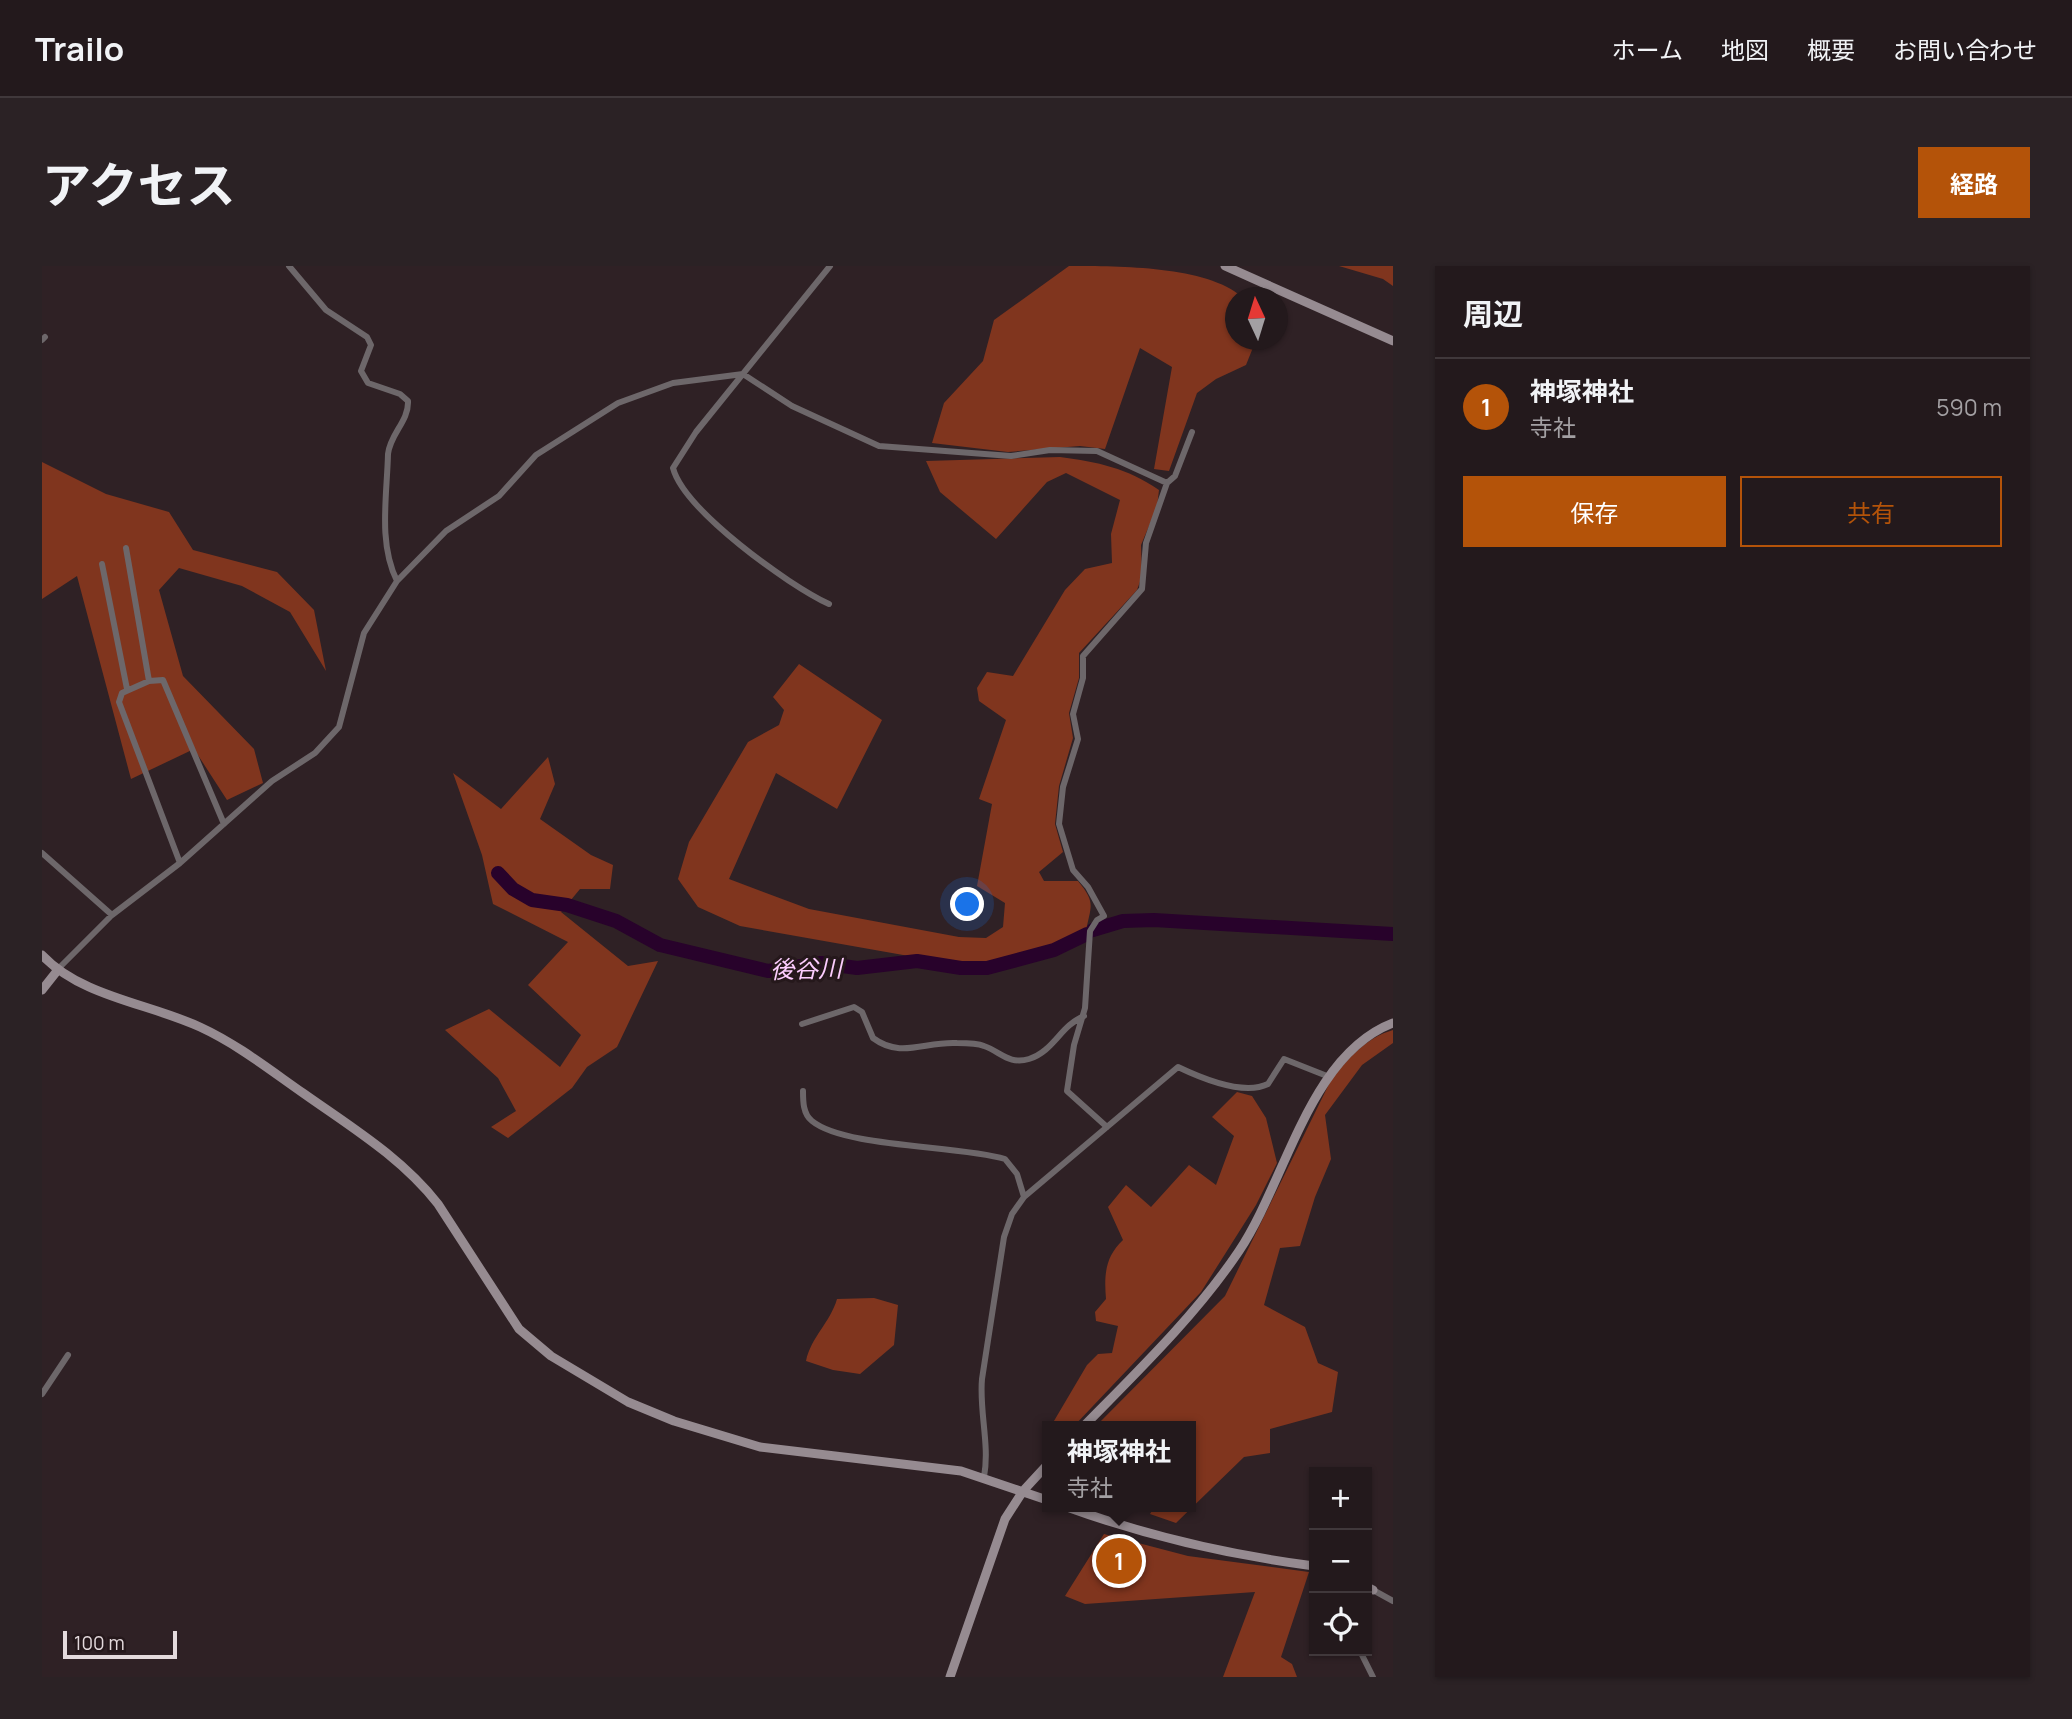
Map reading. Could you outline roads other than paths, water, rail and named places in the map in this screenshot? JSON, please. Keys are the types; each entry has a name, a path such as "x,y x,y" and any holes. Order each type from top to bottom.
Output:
{"street":[{"path":"289,266 326,310 367,337 371,345 361,370 368,383 400,394 408,401 407,413 389,442 388,454 386,541 388,563 397,582"},
{"path":"829,604 813,596 729,536 696,506 669,470 696,432 830,266"},
{"path":"1225,266 1393,341"},
{"path":"42,990 112,915 180,863 272,781 315,753 339,727 364,633 397,582 446,531 499,496 536,455 618,403 673,383 743,374 792,406 879,446 1011,456 1050,450 1097,451 1167,483"},
{"path":"1107,1128 1067,1091 1074,1045 1084,1016 1090,931 1097,920 1104,916 1093,895 1073,870 1059,824 1065,779 1077,740 1073,714 1083,678 1083,656 1142,589 1146,543 1167,483 1175,476 1192,432"},
{"path":"127,548 149,681"},
{"path":"102,564 127,689"},
{"path":"180,863 119,702 119,696 127,689 149,681 163,680 224,824"},
{"path":"42,853 112,915"},
{"path":"42,955 65,977 181,1019 218,1036 387,1152 423,1185 438,1204 519,1329 551,1356 601,1388 652,1413 761,1447 961,1471 984,1476 1042,1498"},
{"path":"802,1024 854,1007 862,1012 873,1038 898,1050 936,1043 983,1045 1000,1057 1016,1061 1042,1053 1066,1025 1084,1016"},
{"path":"1089,1421 1191,1312 1240,1250 1269,1199 1327,1076 1360,1041 1393,1023"},
{"path":"984,1476 987,1463 980,1399 982,1379 1004,1237 1012,1214 1024,1197 1178,1067 1210,1079 1253,1087 1268,1084 1284,1059 1327,1076"},
{"path":"803,1091 804,1106 810,1120 828,1129 1005,1159 1017,1174 1024,1197"},
{"path":"42,1394 68,1355"},
{"path":"950,1677 998,1538 1023,1490 1042,1470"},
{"path":"1081,1512 1114,1524 1186,1543 1309,1567"},
{"path":"1372,1589 1393,1601"},
{"path":"1362,1656 1373,1677"}],"waterway":[{"name":"後谷川","path":"498,873 513,889 532,900 567,905 616,921 660,945 768,971 821,963 857,968 917,961 961,968 987,968 1054,950 1087,934"},
{"name":"後谷川","path":"1093,930 1123,921 1154,920 1393,934"}],"place":[{"name":"神塚神社","path":"1119,1561"}]}
